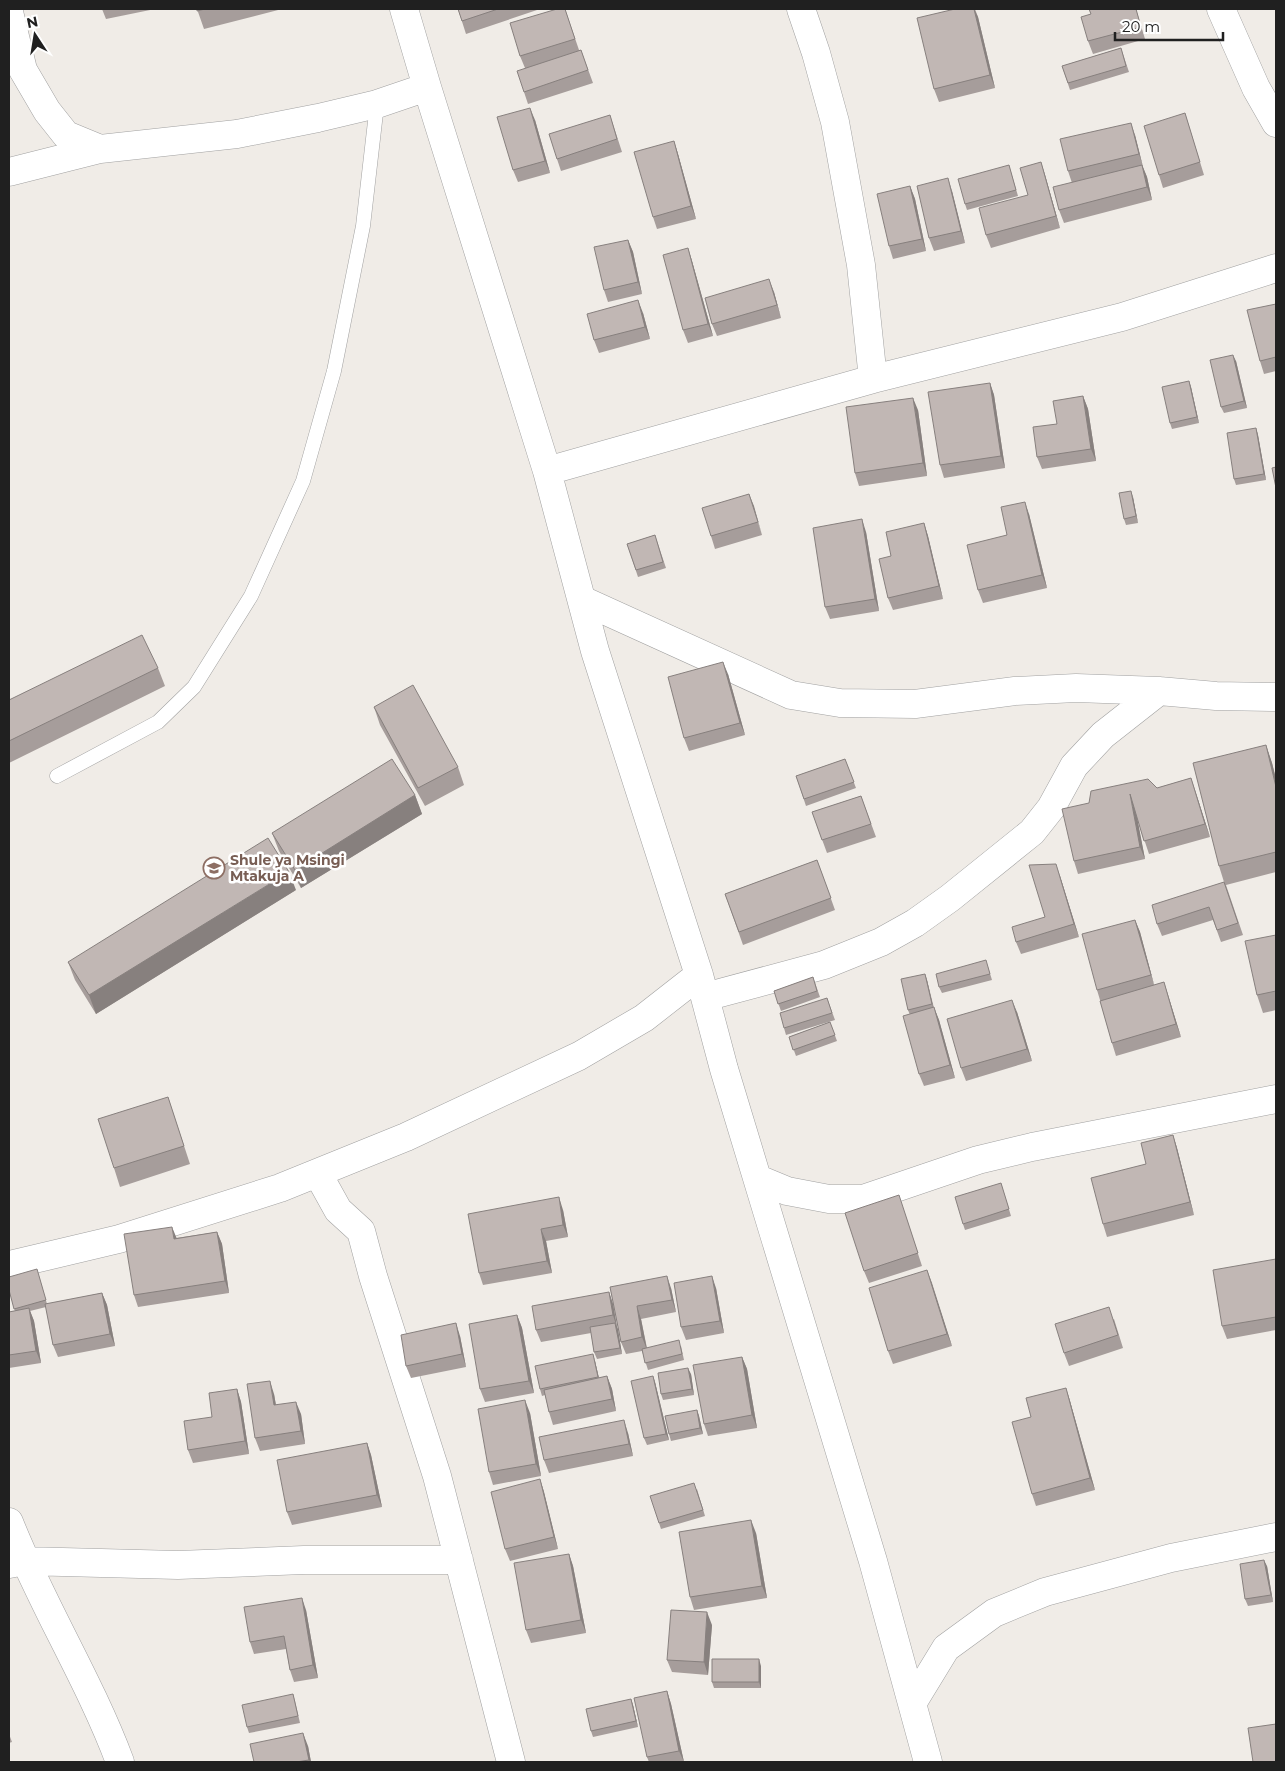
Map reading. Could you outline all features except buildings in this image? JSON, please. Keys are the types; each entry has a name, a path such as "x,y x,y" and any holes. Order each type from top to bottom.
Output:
{"street":[{"path":"404,9 547,471 595,651 702,986 724,1069 873,1561 928,1762"},
{"path":"800,9 816,53 835,122 861,265 873,379"},
{"path":"1221,9 1256,88 1276,123"},
{"path":"9,12 23,70 47,111 66,135 100,149"},
{"path":"9,172 100,149 237,134 318,118 377,104 427,87"},
{"path":"547,471 873,379 1122,318 1276,268"},
{"path":"582,600 791,695 840,702 915,704 1015,691 1076,688 1158,691 1216,696 1276,697"},
{"path":"9,1265 119,1239 280,1188 318,1174 406,1137 579,1056 702,986 824,965 881,942 915,923 950,898 1032,832 1051,808 1074,766 1103,735 1158,691"},
{"path":"758,1179 787,1191 829,1199 863,1199 978,1160 1023,1149 1276,1099"},
{"path":"318,1174 338,1210 361,1231 373,1276 437,1476 511,1762"},
{"path":"9,1522 16,1563 107,1727 120,1762"},
{"path":"913,1702 946,1648 994,1613 1045,1592 1171,1558 1276,1537"},
{"path":"16,1563 178,1565 304,1560 459,1560"}],"lane":[{"path":"57,776 158,722 194,687 251,596 303,481 334,371 363,226 377,104"}],"place":[{"name":"Shule ya Msingi Mtakuja A","path":"214,868"}]}
